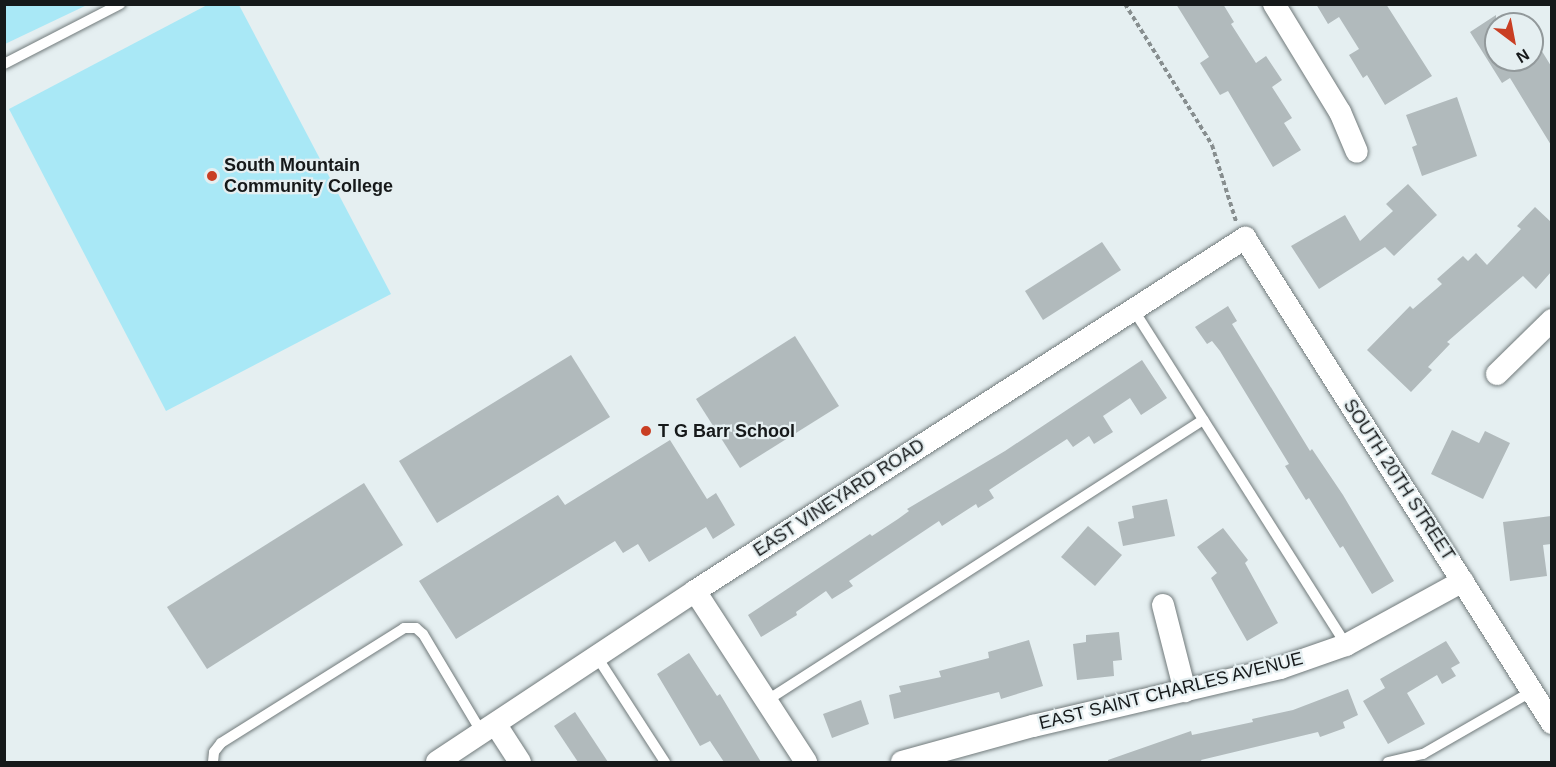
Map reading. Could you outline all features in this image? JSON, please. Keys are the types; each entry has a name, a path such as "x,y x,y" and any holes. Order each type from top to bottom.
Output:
{"street":[{"path":"1274,4 1340,112 1357,152"},
{"name":"EAST VINEYARD ROAD","path":"437,762 694,591 1245,238"},
{"name":"SOUTH 20TH STREET","path":"1245,238 1551,723"},
{"path":"1497,374 1551,320"},
{"name":"EAST SAINT CHARLES AVENUE","path":"902,762 1033,726 1280,668 1346,645 1463,581"},
{"path":"694,591 806,762"},
{"path":"1163,605 1185,691"},
{"path":"489,729 520,762"}],"lane":[{"path":"4,64 120,4"},
{"path":"1133,309 1346,645"},
{"path":"766,701 1203,420"},
{"path":"213,762 214,752 220,743 404,628 416,628 423,634 489,729"},
{"path":"597,657 664,762"},
{"path":"1388,762 1423,754 1532,692"}],"path":[{"path":"1125,4 1212,145 1234,216 1245,238"}],"shaded area":[{"path":"5,4 87,4 87,5 5,44"},
{"path":"209,4 239,5 391,294 166,411 9,109"}],"building":[{"path":"1176,4 1223,4 1234,22 1231,24 1256,63 1266,56 1282,80 1272,87 1292,118 1284,123 1301,150 1273,167 1228,91 1220,95 1200,63 1209,57"},
{"path":"1316,4 1386,4 1432,76 1385,105 1367,75 1363,78 1349,55 1359,49 1339,17 1328,24"},
{"path":"1484,23 1484,54 1470,32"},
{"path":"1544,55 1551,66 1551,145 1510,78 1502,83 1495,72 1544,72"},
{"path":"1457,97 1477,156 1422,176 1412,147 1417,145 1406,115"},
{"path":"1408,184 1437,215 1394,256 1385,247 1319,289 1291,246 1345,215 1360,241 1393,211 1386,204"},
{"path":"1535,207 1551,222 1551,272 1536,289 1523,276 1447,342 1450,344 1428,367 1432,370 1411,392 1367,350 1410,306 1413,309 1442,284 1437,279 1463,256 1468,261 1476,253 1487,265 1521,229 1517,226"},
{"path":"1102,242 1121,270 1043,320 1025,291"},
{"path":"1228,306 1237,321 1232,324 1310,451 1312,449 1343,495 1394,581 1372,594 1343,546 1340,548 1309,498 1306,500 1285,466 1289,464 1220,351 1212,341 1207,344 1195,327"},
{"path":"795,336 839,406 740,468 696,399"},
{"path":"571,355 610,417 437,523 399,461"},
{"path":"1142,360 1167,398 1141,415 1130,398 1103,416 1113,432 1094,444 1089,436 1073,447 1067,439 989,490 994,498 978,508 976,504 942,526 939,521 849,581 853,586 832,599 826,591 796,612 797,615 761,637 748,615 870,534 872,536 898,519 909,511 907,509 1005,451"},
{"path":"1452,430 1479,443 1485,431 1510,443 1483,499 1431,474"},
{"path":"670,440 707,499 716,493 735,525 713,539 706,527 649,562 638,544 623,553 615,541 456,639 419,581 558,495 565,505"},
{"path":"364,483 403,545 207,669 167,607"},
{"path":"1167,499 1175,536 1123,546 1118,522 1134,518 1132,506"},
{"path":"1551,516 1551,544 1543,545 1547,576 1510,581 1503,522"},
{"path":"1088,526 1122,555 1095,586 1061,557"},
{"path":"1223,528 1248,560 1245,563 1278,623 1247,641 1211,578 1217,573 1197,547"},
{"path":"1119,632 1122,660 1113,661 1114,676 1077,680 1073,644 1086,642 1086,635"},
{"path":"1029,640 1043,686 1001,699 999,692 894,719 889,695 901,692 899,686 941,677 939,671 989,658 988,652"},
{"path":"1446,641 1460,663 1451,668 1456,676 1442,684 1437,675 1407,693 1425,724 1388,744 1363,701 1385,688 1380,679"},
{"path":"689,653 717,696 720,694 761,762 724,762 710,741 700,746 657,674"},
{"path":"1348,689 1358,715 1343,722 1345,728 1320,737 1318,732 1201,760 1202,762 1108,762 1108,760 1191,731 1192,735 1253,722 1252,719 1293,710"},
{"path":"861,700 869,724 832,738 823,714"},
{"path":"575,712 608,762 578,762 554,726"}],"place":[{"name":"South Mountain Community College","path":"212,176"},
{"name":"T G Barr School","path":"646,431"}]}
